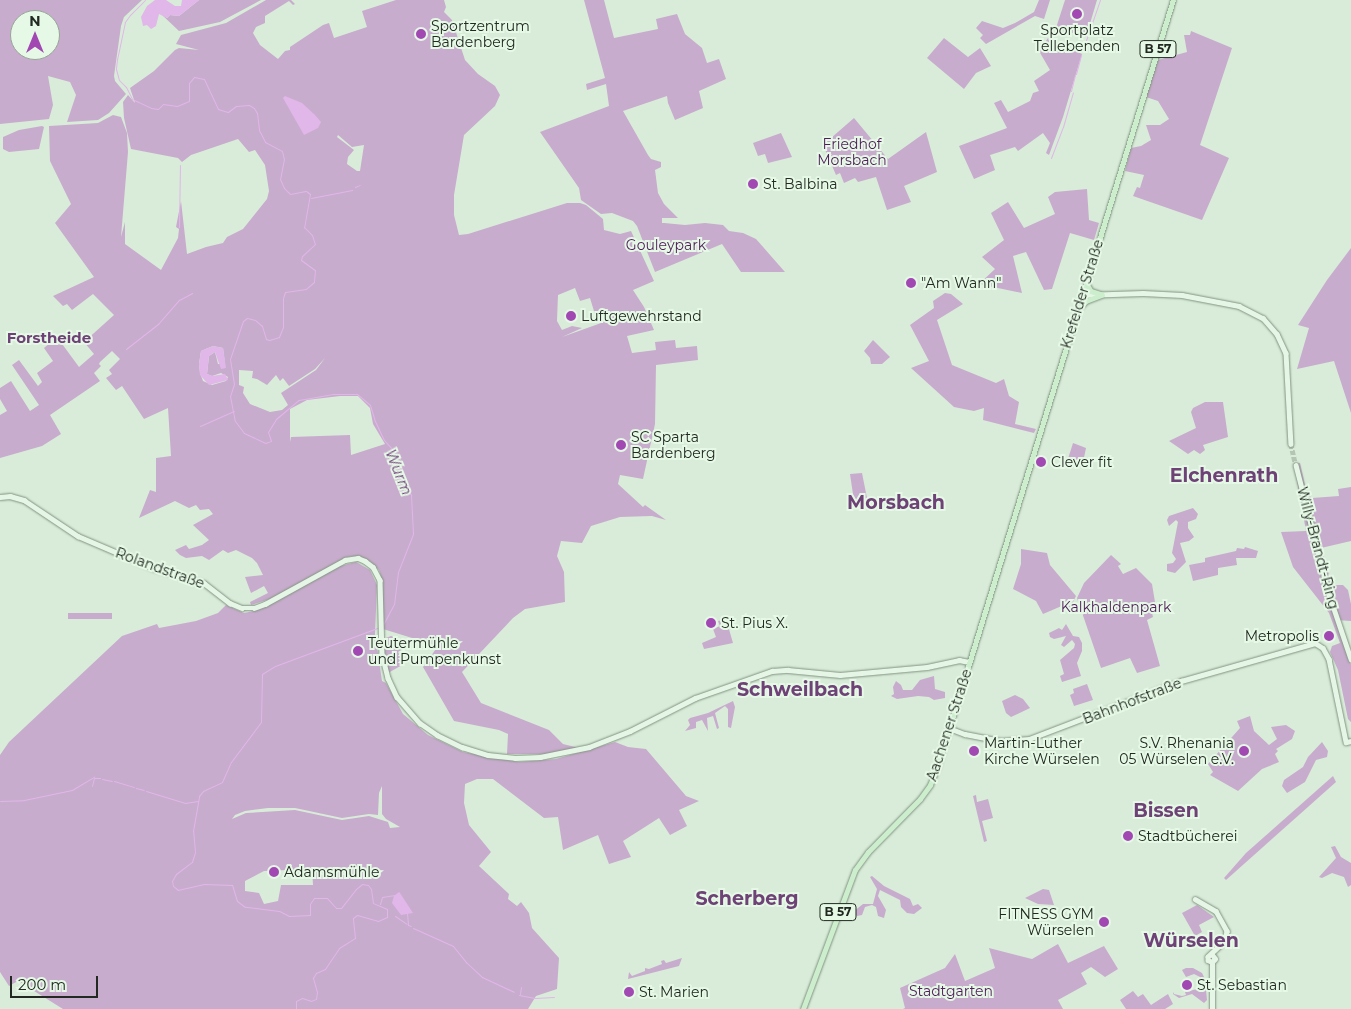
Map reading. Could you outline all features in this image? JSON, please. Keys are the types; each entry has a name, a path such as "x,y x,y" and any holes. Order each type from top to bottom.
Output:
{"main road":[{"name":"Krefelder Straße","path":"993,587 1173,0"},
{"path":"1086,282 1091,291 1102,295"},
{"path":"1082,295 1157,294 1199,298 1240,306 1262,318 1277,334 1286,353 1291,444"},
{"path":"1077,310 1086,301 1102,295"},
{"name":"Willy-Brandt-Ring","path":"1296,465 1328,591 1351,659"},
{"name":"Rolandstraße","path":"0,498 10,496 24,500 74,534 153,568 204,583 230,603 242,608 260,606 338,563 358,558 373,567 380,580 380,635 385,669 393,690 406,709 437,736 462,747 488,754 515,758 540,757 589,747 630,730 695,698 772,671 788,670 840,675 928,666 959,660 969,662"},
{"name":"Aachener Straße","path":"803,1009 855,870 868,852 928,789 993,587"},
{"name":"Bahnhofstraße","path":"949,728 993,740 1029,739 1181,682 1314,643 1323,648 1329,659 1346,742 1351,741"},
{"path":"1195,899 1217,912 1226,928 1227,937 1208,958 1212,962 1212,1009"}],"green space":[{"path":"0,0 142,0 124,17 121,26 114,76 115,81 126,94 109,113 98,120 67,122 76,95 70,82 48,76 53,105 49,119 0,124"},
{"path":"199,0 261,0 220,22 179,31 161,14 167,18 170,15 179,16"},
{"path":"266,0 291,0 295,4 293,5 289,1 265,16 265,23 256,27 253,33 260,45 278,59 285,51 290,50 290,47 323,25 329,23 334,38 367,27 362,11 396,0 444,0 446,7 444,12 452,20 465,60 478,74 495,86 500,95 495,106 464,135 454,195 454,215 459,235 468,234 567,203 586,205 603,219 604,230 620,234 631,231 654,281 633,290 644,307 654,330 627,336 632,353 656,350 655,342 675,340 676,348 697,346 698,360 656,365 655,424 643,479 620,475 618,484 643,507 645,505 666,520 652,516 620,517 591,526 582,543 561,541 557,556 564,572 565,602 525,609 513,618 462,672 481,703 549,730 563,744 579,748 550,754 507,754 508,734 499,730 454,721 423,667 438,646 383,629 383,585 379,570 369,561 359,556 347,557 270,599 251,605 250,602 268,593 264,586 251,593 245,577 263,575 252,558 236,550 228,553 223,550 209,560 202,556 186,558 180,555 175,550 186,545 189,549 202,545 209,540 193,525 213,514 209,509 200,510 196,505 189,508 175,501 139,518 150,490 156,492 156,458 171,456 168,408 144,419 122,386 116,390 106,378 112,374 109,370 120,359 112,351 100,362 101,366 94,373 100,381 50,415 61,434 42,446 0,458 0,415 7,411 0,399 0,388 11,381 30,411 39,405 12,365 19,360 38,386 42,382 37,373 53,361 44,348 57,337 79,367 94,354 84,342 114,315 93,294 72,310 67,304 63,306 53,296 94,277 55,223 71,204 50,161 49,126 98,123 113,115 121,117 127,133 128,152 121,237 125,222 125,244 161,270 178,238 179,229 176,227 181,201 187,254 223,243 227,237 243,229 267,199 269,191 265,165 255,150 249,152 238,139 191,155 182,162 178,158 131,149 124,118 123,102 128,95 135,103 130,88 154,71 175,50 179,48 199,50 176,44 181,35 226,23","holes":["338,135 352,147 364,145 360,171 347,164 348,157 354,150 337,137","575,288 580,301 590,298 597,321 603,319 604,322 562,337 582,328 572,326 562,330 557,321 558,295","213,346 223,348 225,364 218,364 215,352 209,356 207,374 212,376 221,373 228,377 226,381 212,385 203,381 199,364 201,351","325,358 316,370 281,393 288,405 282,410 270,412 250,404 243,393 244,387 239,385 239,370 253,371 252,378 267,385 276,375 280,381 283,378 289,386 315,369","358,396 370,408 373,424 385,444 351,455 350,435 291,437 290,442 290,409 307,400"]},
{"name":"Gouleypark","path":"584,0 604,0 614,38 658,29 656,19 677,14 685,34 702,48 707,63 719,59 726,79 699,91 703,108 675,120 667,96 623,111 648,155 651,159 661,162 661,167 655,170 658,193 664,204 678,218 662,218 662,223 723,225 729,231 743,233 756,239 785,272 741,272 722,244 655,272 637,226 633,221 612,213 601,214 581,200 579,188 540,132 609,106 606,84 587,90 586,84 605,78"},
{"path":"1039,0 1050,0 1044,19 1035,16 986,44 980,38 983,35 976,28 982,21 1003,28 1034,12"},
{"name":"Sportplatz Tellebenden","path":"1065,0 1097,0 1086,37 1056,28"},
{"path":"1191,31 1232,48 1200,145 1229,158 1202,220 1133,196 1137,187 1140,188 1144,175 1125,171 1131,148 1141,146 1151,140 1146,125 1160,125 1169,119 1158,101 1146,97 1158,60 1187,52 1184,35 1190,35"},
{"path":"944,38 968,57 980,48 991,66 976,73 964,89 927,58"},
{"path":"1048,38 1082,54 1063,117 1049,155 1046,153 1050,143 1043,133 1018,151 1015,147 990,155 995,170 974,179 959,146 1007,128 994,103 1001,100 1008,112 1030,101 1033,93 1039,91 1034,81 1050,70 1039,51"},
{"name":"Friedhof Morsbach","path":"854,118 888,159 926,132 937,172 904,186 911,202 887,210 876,177 858,182 855,178 844,183 840,173 836,175 823,145"},
{"path":"44,127 39,149 9,152 3,149 3,137 19,130"},
{"path":"781,133 792,157 768,163 765,154 758,156 753,143"},
{"path":"1087,189 1089,220 1099,223 1094,240 1070,233 1052,289 1044,290 1026,252 1013,256 1022,293 979,284 995,269 982,257 1004,240 991,213 1008,202 1024,228 1055,214 1048,197 1055,192"},
{"path":"1351,248 1351,413 1334,361 1297,369 1309,328 1298,325 1327,280"},
{"path":"945,293 951,294 963,304 937,320 952,365 996,383 1004,379 1009,396 1019,402 1015,424 1036,429 1034,433 983,420 984,408 974,411 954,407 911,368 929,361 910,325 934,308 933,301"},
{"path":"873,340 890,357 882,364 871,364 870,358 864,351"},
{"path":"1205,402 1223,402 1228,437 1203,445 1205,450 1200,454 1194,450 1188,454 1169,441 1196,428 1191,412 1193,408"},
{"path":"1073,443 1086,448 1082,467 1067,462"},
{"path":"1300,463 1307,493 1312,498 1339,496 1338,489 1351,487 1351,541 1321,548 1332,585 1343,585 1348,590 1351,604 1351,621 1336,620 1351,665 1351,722 1348,719 1338,670 1330,652 1332,646 1340,643 1329,613 1293,567 1281,532 1306,531 1294,464"},
{"path":"862,473 867,498 854,501 850,474"},
{"path":"1193,508 1198,514 1196,519 1188,522 1188,528 1194,537 1189,541 1180,543 1186,562 1175,573 1167,571 1167,564 1173,563 1176,559 1172,553 1178,522 1176,520 1169,526 1167,520 1169,516"},
{"path":"1245,547 1258,551 1256,558 1236,558 1237,565 1218,568 1218,575 1193,581 1189,565 1205,562 1205,558 1236,551 1237,548 1244,549"},
{"path":"1021,549 1047,553 1050,565 1076,596 1070,608 1064,605 1043,614 1036,601 1013,589 1021,564"},
{"name":"Kalkhaldenpark","path":"1111,555 1121,564 1118,566 1123,574 1136,568 1152,584 1156,608 1151,609 1153,617 1147,620 1160,666 1137,673 1130,658 1101,668 1077,598 1084,583"},
{"path":"356,562 370,570 377,585 375,634 382,681 386,683 403,714 428,735 463,752 519,762 556,759 615,742 628,747 646,749 686,796 699,801 679,810 687,826 670,835 659,818 623,841 631,857 609,864 598,835 563,850 558,817 544,818 493,779 477,779 465,784 464,803 469,825 491,852 479,866 509,894 508,899 517,906 521,902 529,913 532,928 559,958 557,989 536,996 528,1009 63,1009 18,981 9,986 0,972 0,755 9,742 122,636 157,624 159,628 196,621 218,613 226,605 244,613 258,610 340,566","holes":["382,786 382,814 386,819 400,827 390,828 388,822 369,816 342,820 295,810 246,813 232,819 235,815 245,811 268,808 295,808 342,818 369,814 378,815 379,793","312,869 313,885 281,885 278,901 264,904 259,893 245,891 245,881 264,871"]},
{"path":"68,613 112,613 112,619 68,619"},
{"path":"726,619 733,643 704,649 702,643 716,637 713,629 720,626 718,621"},
{"path":"1066,624 1073,636 1079,637 1082,643 1082,651 1077,663 1081,676 1062,682 1060,676 1064,674 1060,660 1074,648 1075,644 1072,640 1064,647 1061,645 1066,636 1054,639 1050,637 1049,633 1059,628 1062,630"},
{"path":"391,636 402,639 406,647 398,652 404,664 388,673 383,639"},
{"path":"934,676 935,689 945,692 945,698 934,700 929,697 918,696 897,699 891,696 894,694 893,687 896,681 903,690 912,690 920,680"},
{"path":"1087,684 1093,700 1074,706 1070,695 1074,693 1073,689"},
{"path":"1015,695 1023,699 1030,708 1011,717 1006,713 1002,701"},
{"path":"733,701 735,707 731,728 728,727 728,709 725,706 715,713 719,728 717,729 713,716 707,718 708,731 702,720 696,722 696,728 685,731 690,725 688,720 690,718 708,713"},
{"name":"S.V. Rhenania 05 Würselen e.V.","path":"1250,716 1254,731 1269,745 1277,739 1271,727 1286,725 1295,731 1292,739 1276,749 1278,751 1275,754 1279,762 1262,769 1238,791 1210,775 1213,772 1208,764 1240,728 1237,721"},
{"path":"1322,742 1328,751 1327,757 1316,760 1305,782 1287,793 1282,786 1284,780 1303,767 1308,757"},
{"path":"1333,776 1336,782 1226,880 1224,878 1246,853"},
{"path":"976,795 977,802 988,799 993,818 982,821 987,841 984,842 973,796"},
{"path":"1335,846 1341,857 1351,863 1351,885 1348,887 1344,877 1332,873 1322,878 1319,877 1336,858 1331,847"},
{"path":"872,876 884,886 910,899 913,906 918,904 922,908 914,914 907,913 901,907 900,900 880,890 878,896 886,910 884,918 878,916 876,907 872,905 865,907 862,915 857,916 853,912 863,904 873,904 877,889 870,877"},
{"path":"1043,889 1049,890 1054,905 1038,904 1025,898"},
{"path":"1197,905 1214,917 1199,925 1202,932 1195,936 1182,913"},
{"name":"Stadtgarten","path":"1058,944 1068,963 1104,946 1118,969 1105,977 1091,967 1081,973 1087,984 1058,1000 1063,1009 903,1009 905,1008 900,988 945,968 955,954 965,981 995,968 989,948 1032,959"},
{"path":"682,958 679,966 628,979 629,972 632,976 645,971 645,968 649,969 662,964 661,961 664,960 666,963"},
{"path":"1193,968 1202,973 1205,979 1207,1000 1204,1003 1192,994 1179,998 1173,994 1174,992 1174,994 1182,996 1186,995 1185,992 1201,988 1200,977 1194,974 1186,977 1182,970"},
{"path":"1133,991 1138,997 1143,994 1151,1005 1168,994 1173,1004 1165,1009 1126,1009 1120,1000"}],"shaded area":[{"path":"155,0 166,0 175,6 181,6 182,0 199,0 179,16 170,15 167,18 159,14 156,26 151,29 147,25 143,26 141,17 147,6"},
{"path":"285,96 302,103 315,115 321,122 318,128 304,135 283,98"},
{"path":"213,346 223,348 226,368 221,369 215,352 209,356 207,374 212,376 225,374 228,380 209,385 200,375 199,364 201,351"},
{"path":"399,892 413,913 401,915 392,903 394,896"}],"waterway":[{"name":"Wurm","path":"145,0 125,22 117,59 116,69 119,80 126,87 132,99 151,108 158,109 163,104 177,106 189,101 189,83 194,77 204,79 218,109 228,112 236,106 249,105 254,108 257,113 259,130 265,142 282,151 284,159 280,179 284,188 290,194 306,191 310,194 304,227 312,235 315,244 302,256 301,260 315,270 314,282 306,289 285,292 283,298 283,327 279,337 266,339 262,326 255,320 247,318 243,321 230,359 234,384 230,396 235,421 244,433 265,443 271,441 268,432 276,419 299,400 334,394 357,394 370,405 375,421 384,440 392,449 400,474 411,495 413,534 398,572 394,604 383,625"},
{"path":"1083,49 1100,0"},
{"path":"1076,74 1081,55"},
{"path":"1071,91 1075,75"},
{"path":"1051,158 1063,127 1073,92"},
{"path":"179,227 180,165"},
{"path":"355,187 360,185"},
{"path":"311,198 352,190"},
{"path":"126,349 158,324 179,300 192,293"},
{"path":"200,426 234,411"},
{"name":"Wurm","path":"296,1009 296,1001 302,998 311,1001 316,999 317,992 313,978 316,973 325,969 339,948 355,938 353,918 357,915 378,921 387,917 387,909 373,903 371,889 368,885 362,884 356,889 341,908 336,908 327,898 314,898 310,904 310,915 289,916 279,911 245,907 237,901 232,885 204,884 178,890 173,886 172,881 176,874 192,862 195,852 193,831 199,796 203,791 222,782 231,762 261,722 262,674 275,666 380,627"},
{"path":"0,801 24,800 72,790 94,777"},
{"path":"92,786 94,778 100,778"},
{"path":"102,779 112,781"},
{"path":"114,781 134,787"},
{"path":"136,788 144,790"},
{"path":"146,791 185,803 198,801"},
{"path":"380,904 382,897 395,895"},
{"path":"407,913 408,925 411,926"},
{"path":"395,916 407,924"},
{"path":"413,928 453,946 482,977 514,992"},
{"path":"520,994 521,987"},
{"path":"519,995 535,998 554,997"}],"tunnel":[{"path":"1291,444 1296,465"}],"place":[{"name":"Sportplatz Tellebenden","path":"1077,14"},
{"name":"Sportzentrum Bardenberg","path":"421,34"},
{"name":"St. Balbina","path":"753,184"},
{"name":"\"Am Wann\"","path":"911,283"},
{"name":"Luftgewehrstand","path":"571,316"},
{"name":"SC Sparta Bardenberg","path":"621,445"},
{"name":"Clever fit","path":"1041,462"},
{"name":"St. Pius X.","path":"711,623"},
{"name":"Metropolis","path":"1329,636"},
{"name":"Teutermühle und Pumpenkunst","path":"358,651"},
{"name":"Martin-Luther Kirche Würselen","path":"974,751"},
{"name":"S.V. Rhenania 05 Würselen e.V.","path":"1244,751"},
{"name":"Stadtbücherei","path":"1128,836"},
{"name":"Adamsmühle","path":"274,872"},
{"name":"FITNESS GYM Würselen","path":"1104,922"},
{"name":"St. Sebastian","path":"1187,985"},
{"name":"St. Marien","path":"629,992"}],"district":[{"name":"Forstheide","path":"49,338"},
{"name":"Elchenrath","path":"1224,476"},
{"name":"Morsbach","path":"896,503"},
{"name":"Schweilbach","path":"800,690"},
{"name":"Bissen","path":"1166,811"},
{"name":"Scherberg","path":"747,899"},
{"name":"Würselen","path":"1191,941"}]}
